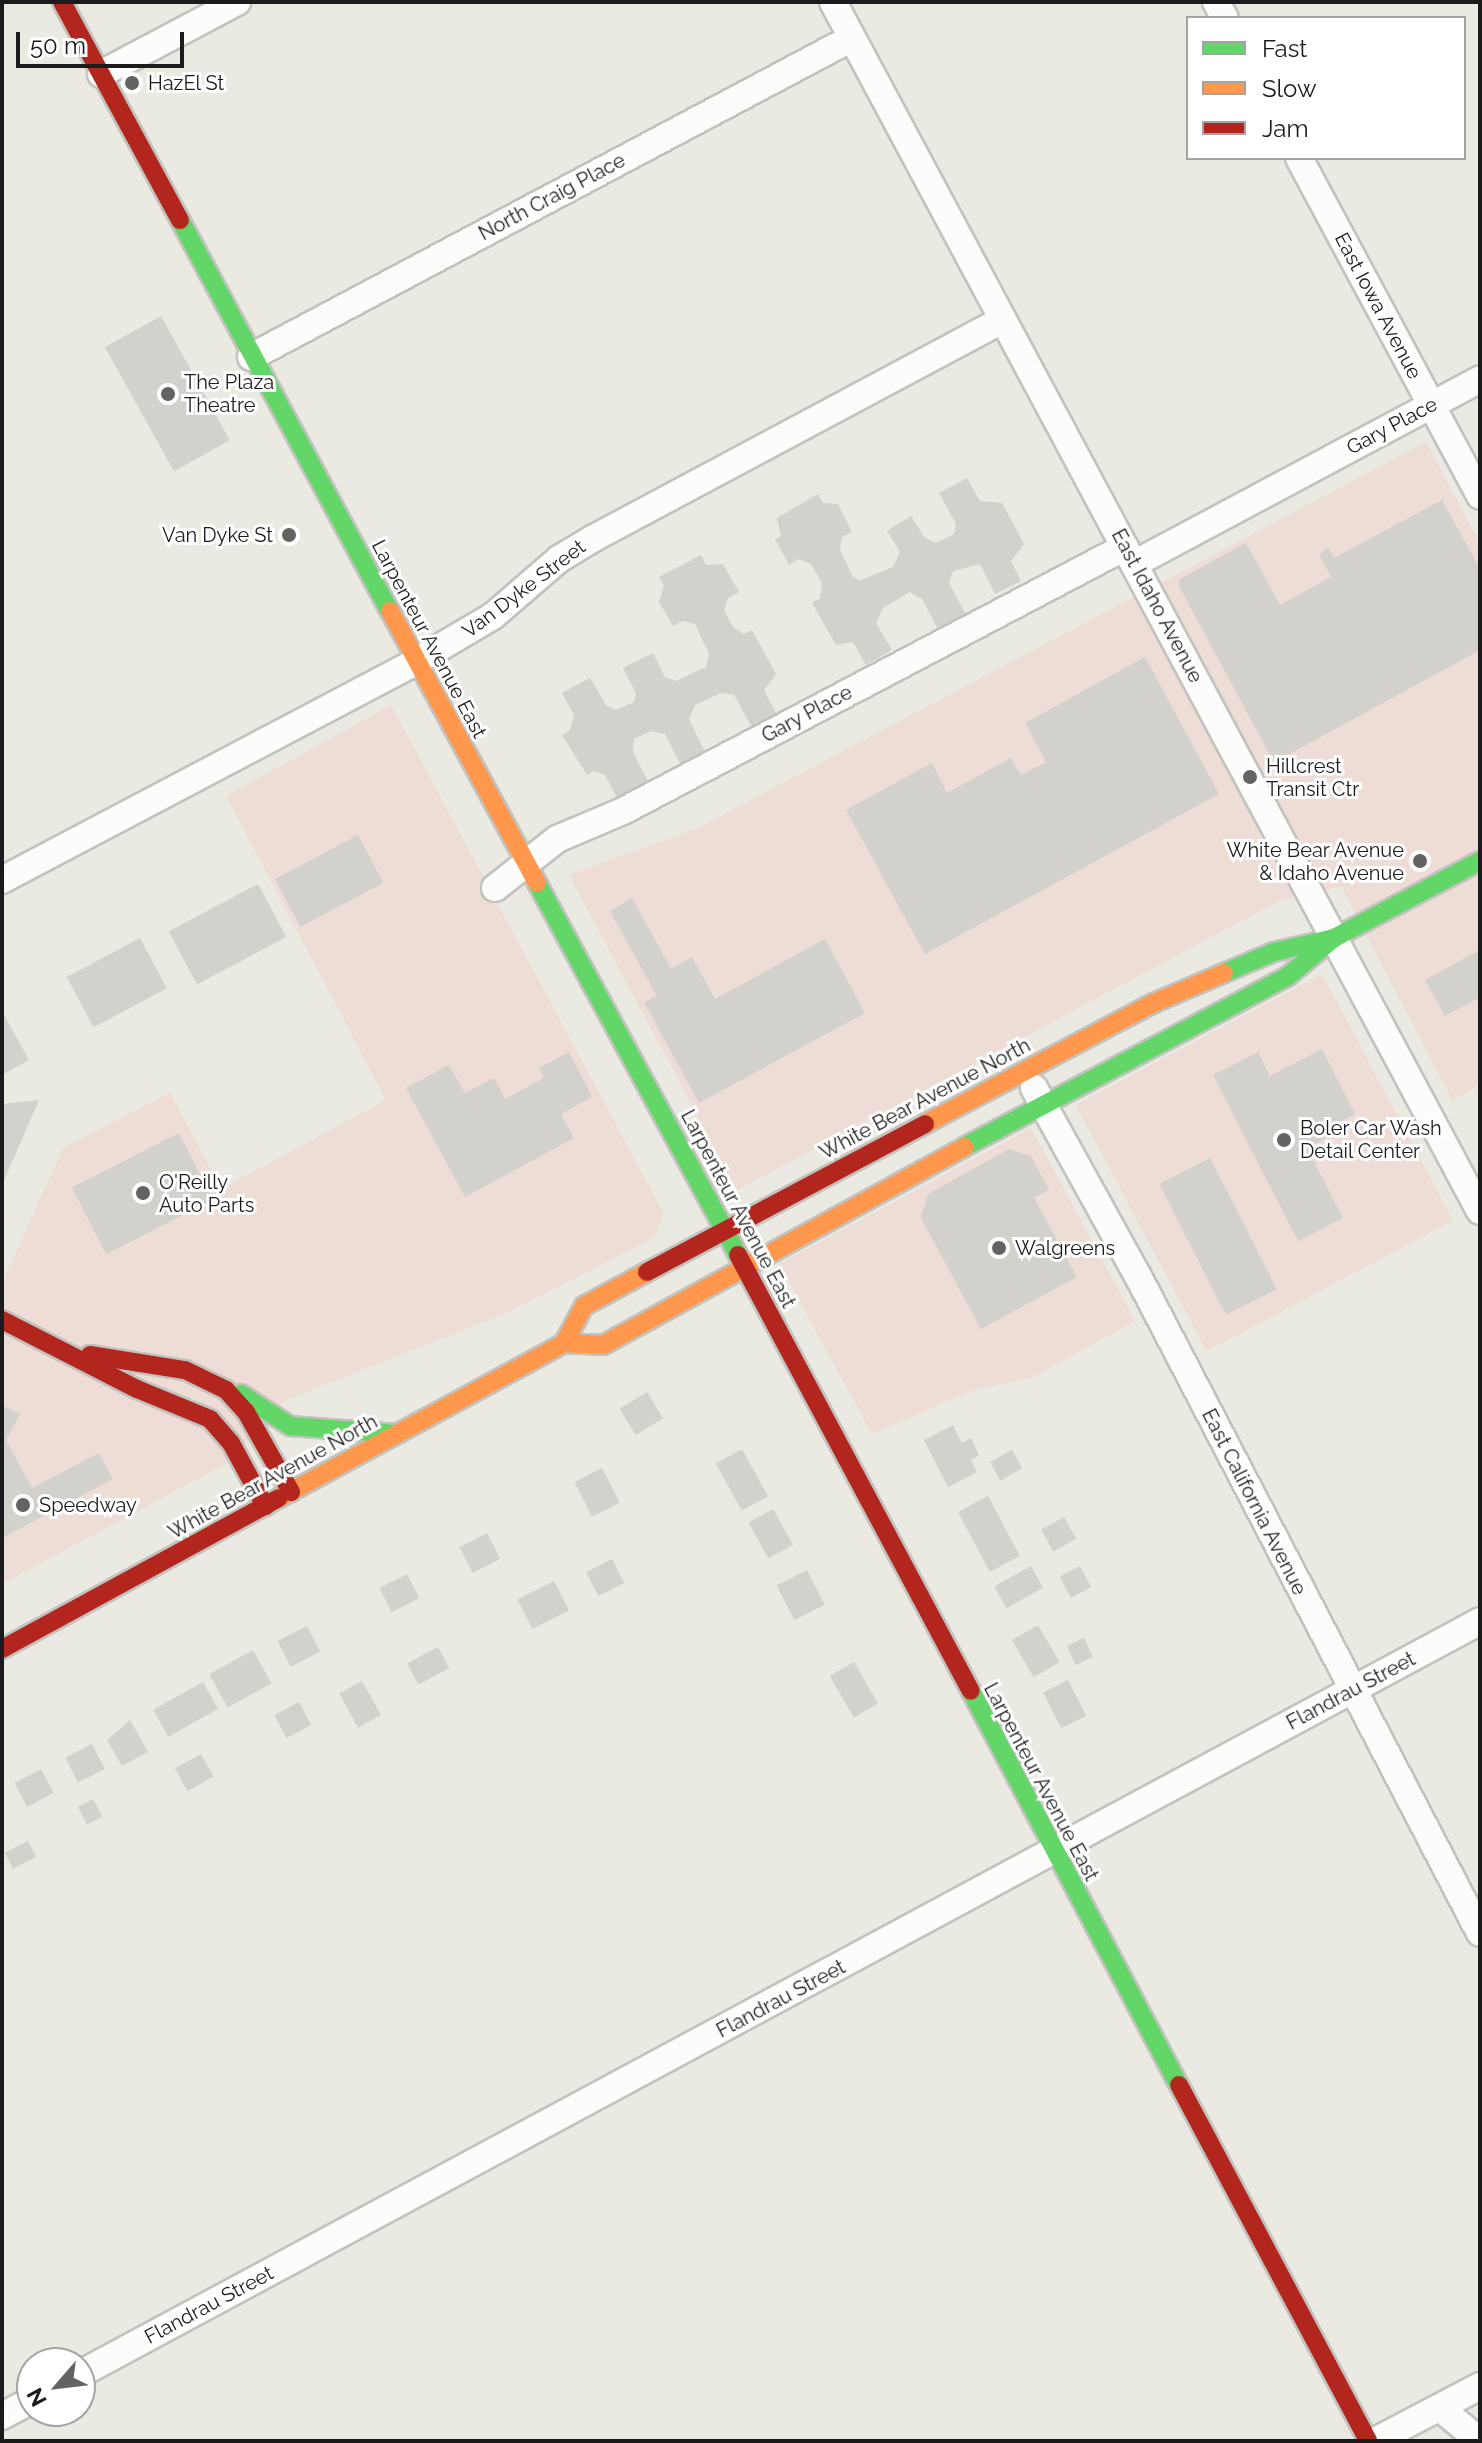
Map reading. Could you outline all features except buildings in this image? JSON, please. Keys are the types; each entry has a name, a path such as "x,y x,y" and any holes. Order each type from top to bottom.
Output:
{"street":[{"name":"Larpenteur Avenue East","path":"62,2 415,662 725,1230 1368,2441"},
{"path":"101,74 237,2"},
{"name":"East Idaho Avenue","path":"833,2 1480,1211"},
{"name":"North Craig Place","path":"251,357 852,38"},
{"name":"East Iowa Avenue","path":"1300,160 1480,496"},
{"name":"Van Dyke Street","path":"2,880 415,662 493,616 559,559 594,538 1003,320"},
{"name":"Gary Place","path":"495,888 557,839 623,811 1480,379"},
{"name":"White Bear Avenue North","path":"2,1649 564,1343 603,1345 743,1265 1042,1103 1288,976 1334,938 1480,861"},
{"name":"White Bear Avenue North","path":"564,1343 584,1306 1025,1072 1192,986 1274,952 1334,938"},
{"name":"East California Avenue","path":"1025,1072 1139,1278 1480,1933"},
{"path":"2,1320 72,1353 137,1389 195,1409 216,1423 265,1506"},
{"path":"72,1353 140,1360 204,1377 228,1386 290,1426 397,1434"},
{"path":"204,1377 239,1403 291,1492"},
{"name":"Flandrau Street","path":"96,2365 1480,1621"},
{"path":"1375,2441 1480,2386"},
{"path":"1440,2408 1480,2441"}],"shaded area":[{"path":"1426,442 1480,544 1480,1085 1452,1100 1341,886 1281,900 737,1190 569,875 698,828"},
{"path":"391,705 664,1214 653,1238 509,1312 284,1401 225,1464 2,1584 2,1283 63,1148 170,1093 221,1189 386,1100 226,796"},
{"path":"1322,974 1453,1220 1207,1351 1076,1105"},
{"path":"1031,1128 1135,1321 1031,1378 973,1390 872,1434 779,1264"}],"traffic: fast":[{"path":"180,220 390,611"},
{"path":"964,1147 1288,976 1334,938 1480,861"},
{"path":"537,883 738,1255"},
{"path":"1224,973 1274,952 1334,938"},
{"path":"241,1394 290,1426 397,1434"},
{"path":"971,1691 1179,2085"}],"traffic: slow":[{"path":"390,611 537,883"},
{"path":"925,1124 1154,1003 1224,973"},
{"path":"564,1343 603,1345 964,1147"},
{"path":"279,1498 564,1343 584,1306 647,1272"}],"traffic: jam":[{"path":"62,2 180,220"},
{"path":"647,1272 925,1124"},
{"path":"738,1255 971,1691"},
{"path":"2,1320 137,1389 210,1419 231,1443 265,1506"},
{"path":"90,1355 185,1370 226,1390 246,1412 291,1492"},
{"path":"2,1649 279,1498"},
{"path":"1179,2085 1368,2441"}],"place":[{"name":"HazEl St","path":"132,83"},
{"name":"The Plaza Theatre","path":"168,394"},
{"name":"Van Dyke St","path":"289,535"},
{"name":"Hillcrest Transit Ctr","path":"1250,777"},
{"name":"White Bear Avenue & Idaho Avenue","path":"1420,861"},
{"name":"Boler Car Wash Detail Center","path":"1284,1140"},
{"name":"O'Reilly Auto Parts","path":"143,1193"},
{"name":"Walgreens","path":"999,1248"},
{"name":"Speedway","path":"23,1505"}]}
